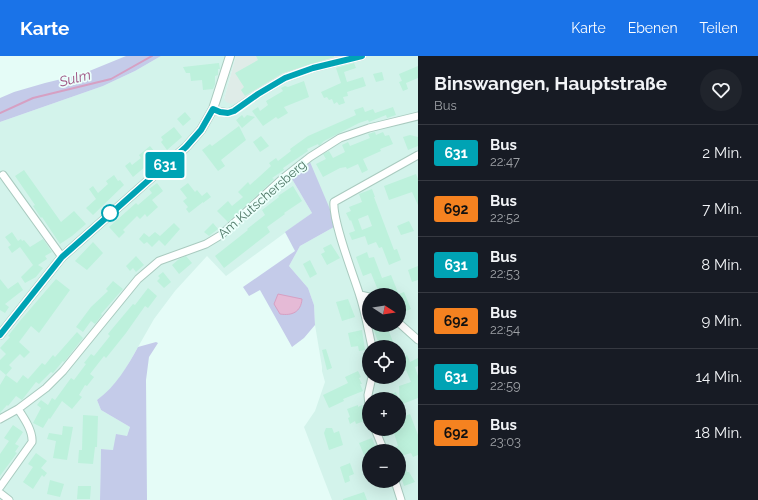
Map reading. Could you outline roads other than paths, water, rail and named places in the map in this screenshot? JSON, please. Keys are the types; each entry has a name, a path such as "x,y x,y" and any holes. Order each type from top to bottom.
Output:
{"street":[{"path":"0,335 62,257 186,147 201,130 213,109 230,56"},
{"path":"213,109 228,113 234,111 258,94 285,78 313,68 362,56"},
{"name":"Am Kutschersberg","path":"0,419 18,409 46,388 63,371 138,279 159,261 206,244 221,235 282,179 310,157 340,138 369,128 418,116"},
{"path":"370,340 360,295 339,229 334,202 418,155"},
{"path":"3,175 62,257"},
{"path":"406,329 418,340"},
{"path":"0,487 32,442 24,418 18,409"},
{"path":"397,488 401,500"},
{"path":"0,493 9,500"}],"waterway":[{"name":"Sulm","path":"0,113 33,98 111,79 152,56"}]}
